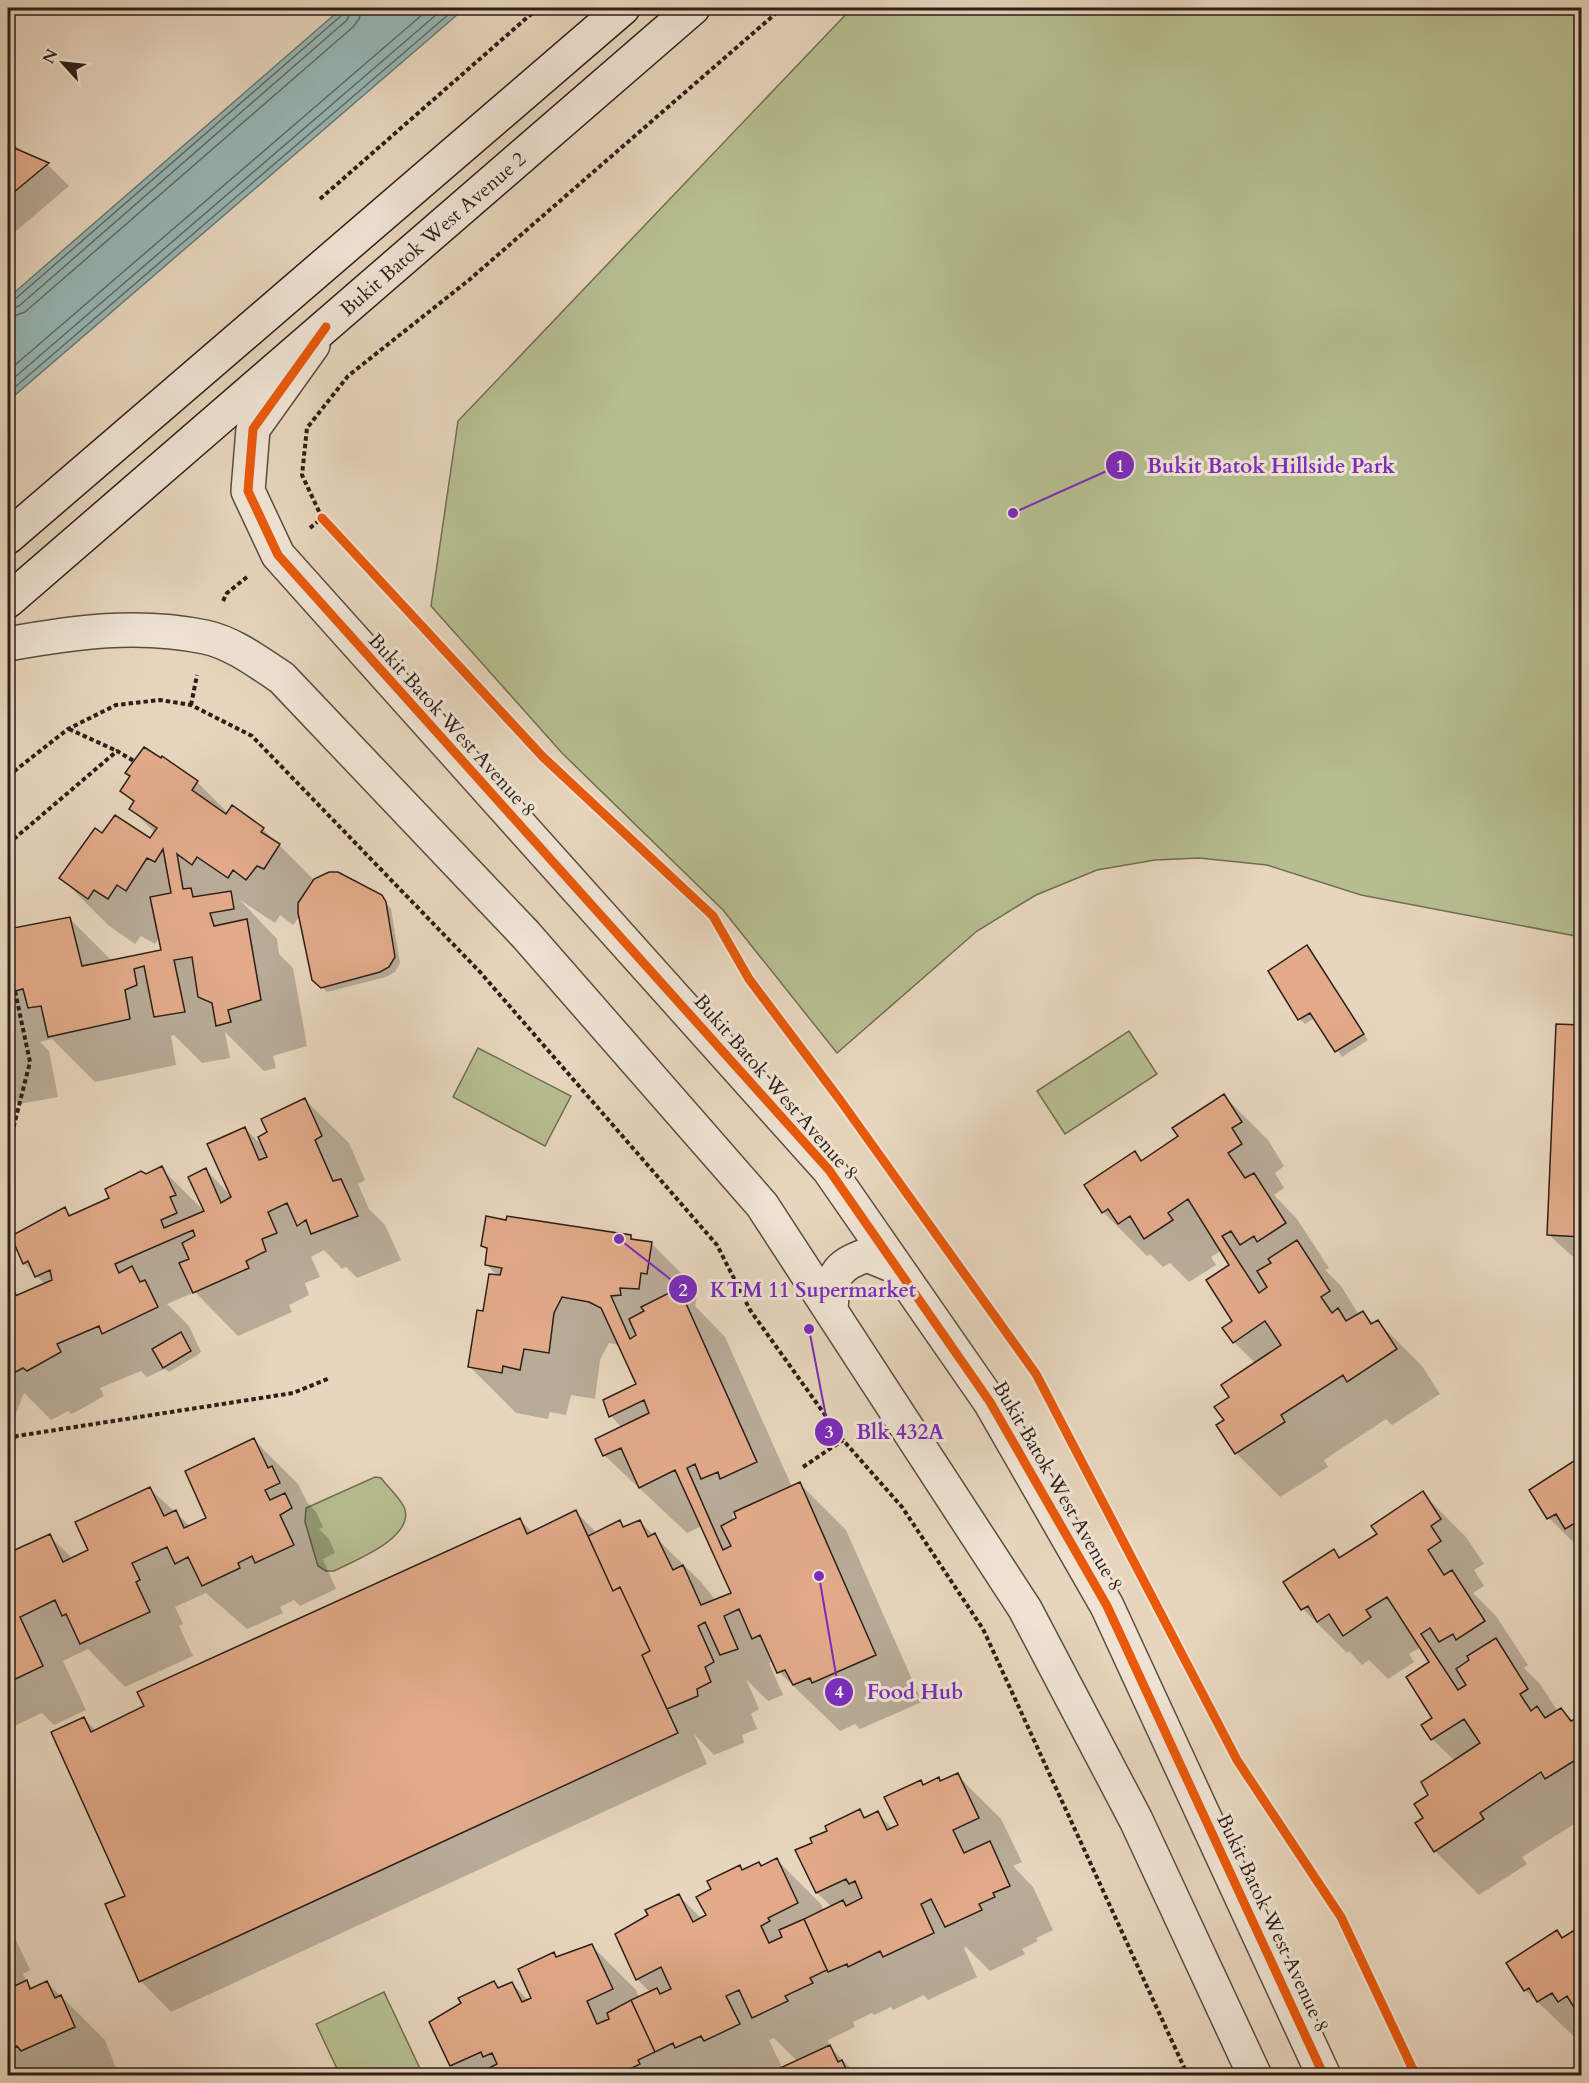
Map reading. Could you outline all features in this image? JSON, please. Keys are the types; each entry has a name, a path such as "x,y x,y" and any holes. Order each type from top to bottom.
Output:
{"street":[{"path":"8,537 623,8"},
{"name":"Bukit Batok West Avenue 2","path":"8,601 693,8"},
{"name":"Bukit Batok West Avenue 8","path":"326,327 253,429 248,491 278,555 829,1170 990,1402 1107,1606 1324,2076"},
{"path":"8,644 114,628 206,637 242,652 282,678 526,935 762,1204 1025,1609 1136,1820 1255,2076"},
{"path":"831,1310 833,1280 847,1262 867,1255 894,1266"}],"path":[{"path":"320,199 538,8"},
{"path":"330,527 322,518 302,476 307,428 348,376 469,280 782,8"},
{"path":"190,705 206,637 227,593 322,518"},
{"path":"8,776 68,729 116,705 160,700 190,705 252,736 480,972 717,1245 750,1310 843,1440 902,1507 983,1629 1188,2076"},
{"path":"68,729 134,761"},
{"path":"8,844 117,751"},
{"path":"8,1149 30,1062 15,991"},
{"path":"8,1127 14,1127"},
{"path":"8,1279 15,1296"},
{"path":"8,1441 17,1436 292,1393 330,1378"},
{"path":"803,1467 843,1440"}],"green space":[{"path":"852,8 1581,8 1581,937 1361,895 1267,865 1199,858 1155,860 1097,870 1036,895 977,931 837,1053 723,910 562,753 431,606 458,421"},
{"path":"1129,1031 1157,1074 1065,1134 1037,1091"},
{"path":"478,1048 571,1096 545,1146 453,1097"},
{"path":"375,1477 381,1478 404,1507 406,1518 401,1528 393,1538 368,1554 334,1571 326,1571 318,1566 305,1522 306,1508"},
{"path":"384,1992 423,2075 340,2075 316,2024"}],"water":[{"path":"342,8 465,8 8,401 8,298"}],"building":[{"path":"8,138 13,141 12,147 49,163 8,197"},
{"path":"144,747 161,758 162,756 198,781 192,790 226,814 232,805 264,828 261,832 280,844 264,869 257,866 246,880 233,870 228,878 197,857 192,865 177,854 183,889 191,888 193,897 231,891 234,909 210,913 214,926 247,919 261,1000 228,1010 231,1022 216,1026 212,1003 198,997 192,957 174,960 185,1012 154,1017 144,966 134,969 137,985 125,990 130,1019 48,1037 41,1006 28,1008 23,989 8,993 8,929 70,917 82,966 161,950 150,897 171,893 163,849 155,862 147,858 126,891 117,885 108,899 94,890 88,899 59,878 95,828 102,833 115,815 150,838 157,828 129,809 134,801 120,791 130,776 125,773"},
{"path":"329,872 338,872 382,895 386,902 395,957 389,967 380,972 321,988 312,980 298,903 314,879"},
{"path":"1307,945 1364,1034 1335,1052 1310,1013 1298,1020 1268,971"},
{"path":"1556,1024 1582,1025 1582,1237 1547,1235"},
{"path":"1224,1094 1242,1122 1232,1128 1242,1144 1228,1153 1245,1178 1254,1173 1286,1223 1257,1242 1254,1236 1240,1245 1231,1231 1222,1236 1259,1293 1267,1287 1257,1271 1271,1263 1268,1259 1297,1240 1330,1291 1321,1297 1332,1313 1338,1308 1346,1321 1363,1311 1371,1324 1378,1320 1397,1349 1347,1382 1343,1375 1281,1415 1285,1422 1235,1454 1216,1425 1224,1420 1214,1407 1229,1397 1221,1385 1281,1345 1265,1321 1233,1343 1222,1328 1232,1321 1206,1280 1229,1265 1188,1199 1168,1213 1173,1220 1144,1239 1130,1216 1118,1224 1108,1209 1102,1213 1084,1185 1135,1151 1141,1161 1178,1136 1172,1128"},
{"path":"305,1098 322,1136 315,1140 333,1181 341,1179 358,1216 311,1234 306,1220 297,1226 287,1203 268,1212 277,1233 262,1239 266,1251 246,1261 249,1268 193,1293 179,1263 189,1259 182,1243 195,1236 193,1230 115,1264 119,1273 132,1266 140,1282 145,1280 158,1307 102,1334 99,1326 57,1344 61,1352 27,1371 23,1368 8,1376 8,1299 52,1280 50,1270 35,1277 28,1261 23,1264 11,1236 65,1207 69,1216 109,1198 105,1189 141,1171 146,1174 162,1166 176,1195 170,1197 177,1213 161,1220 164,1228 204,1211 188,1177 206,1168 221,1203 231,1197 207,1144 245,1127 259,1160 267,1157 258,1137 267,1132 261,1119"},
{"path":"486,1216 506,1220 507,1216 631,1235 631,1239 652,1242 647,1274 641,1273 639,1289 620,1288 621,1295 611,1296 630,1339 636,1335 629,1319 644,1311 641,1307 679,1288 757,1462 720,1479 718,1472 701,1479 695,1464 687,1468 723,1550 731,1546 721,1526 736,1518 734,1512 800,1482 876,1655 812,1683 810,1678 793,1685 785,1670 777,1673 760,1635 752,1639 739,1609 724,1616 738,1649 720,1655 705,1622 698,1626 714,1662 705,1667 711,1682 697,1689 698,1696 667,1709 642,1655 650,1651 620,1587 613,1591 588,1536 620,1520 623,1527 640,1520 648,1537 655,1533 673,1570 683,1565 701,1605 731,1593 675,1470 639,1488 621,1448 603,1456 595,1439 649,1413 644,1400 609,1417 603,1400 636,1384 601,1308 589,1302 562,1297 554,1313 549,1353 524,1349 520,1370 503,1366 502,1373 468,1367 477,1310 483,1311 489,1274 500,1275 502,1268 485,1265 487,1248 481,1246"},
{"path":"181,1332 191,1351 163,1368 152,1349"},
{"path":"254,1438 268,1468 272,1466 280,1483 265,1490 270,1500 285,1493 292,1508 280,1515 294,1545 255,1563 252,1556 238,1563 240,1568 202,1586 188,1557 175,1564 167,1547 132,1563 140,1580 136,1582 150,1612 80,1644 66,1614 62,1616 55,1600 20,1617 43,1666 9,1682 8,1553 50,1534 63,1562 88,1550 75,1522 150,1487 164,1516 176,1510 184,1528 206,1518 185,1471"},
{"path":"1580,1457 1582,1519 1565,1529 1556,1514 1547,1519 1529,1490"},
{"path":"1423,1491 1441,1519 1431,1526 1441,1541 1428,1550 1444,1575 1452,1570 1485,1621 1456,1640 1453,1634 1439,1642 1430,1628 1421,1634 1458,1690 1466,1685 1456,1669 1469,1660 1467,1656 1496,1638 1528,1689 1520,1694 1531,1711 1537,1706 1545,1718 1561,1708 1571,1721 1577,1718 1582,1724 1582,1756 1545,1779 1541,1772 1480,1813 1484,1819 1434,1852 1415,1823 1423,1818 1414,1804 1428,1795 1421,1782 1480,1743 1464,1719 1431,1740 1421,1725 1432,1718 1406,1677 1429,1662 1387,1597 1366,1610 1371,1617 1343,1636 1329,1614 1317,1622 1308,1606 1301,1610 1283,1582 1334,1549 1339,1558 1377,1534 1371,1526"},
{"path":"576,1510 613,1591 620,1587 650,1651 642,1655 678,1733 139,1982 105,1904 125,1896 51,1732 84,1717 91,1732 144,1706 137,1692 520,1518 527,1534"},
{"path":"958,1773 979,1818 953,1830 964,1853 990,1841 1010,1886 993,1893 995,1897 979,1904 982,1910 945,1927 931,1899 921,1904 934,1933 883,1957 880,1951 848,1967 847,1964 828,1972 804,1919 843,1900 846,1906 862,1898 855,1881 849,1884 846,1879 816,1893 795,1850 812,1843 810,1838 827,1831 825,1826 860,1809 864,1818 878,1811 887,1830 898,1825 884,1797 921,1780 923,1785 939,1777 940,1781"},
{"path":"777,1858 798,1903 768,1918 770,1921 761,1926 769,1943 782,1937 779,1930 804,1919 827,1970 810,1978 813,1983 785,1996 788,2001 752,2018 739,1990 726,1996 740,2024 704,2041 701,2036 675,2048 673,2043 655,2052 631,2000 657,1988 660,1994 671,1989 661,1967 636,1980 615,1934 648,1915 645,1910 679,1894 693,1922 706,1915 696,1897 711,1889 707,1881 740,1865 742,1870 759,1862 761,1866"},
{"path":"1581,1926 1582,2005 1575,2009 1567,1996 1558,2002 1552,1993 1537,2002 1529,1988 1524,1991 1506,1963 1557,1930 1562,1938"},
{"path":"592,1944 613,1989 587,2001 597,2024 609,2019 607,2013 631,2000 655,2052 638,2060 640,2064 616,2076 567,2076 565,2072 557,2076 474,2076 497,2064 492,2053 483,2057 481,2052 450,2066 429,2022 461,2003 458,1998 494,1981 498,1988 512,1982 522,2002 531,1998 518,1969 554,1952 556,1957"},
{"path":"27,1980 30,1989 47,1981 55,1998 61,1995 75,2027 21,2051 17,2046 8,2051 8,1989"},
{"path":"830,2045 838,2062 842,2060 849,2076 784,2076 780,2068"}],"cycle path":[{"path":"326,327 253,429 248,491 278,555 829,1170 990,1402 1107,1606 1324,2076"},
{"path":"322,518 543,757 713,916 749,979 840,1100 1036,1374 1237,1760 1341,1917 1416,2076"}],"place":[{"name":"Bukit Batok Hillside Park","path":"1013,513"},
{"name":"KTM 11 Supermarket","path":"619,1239"},
{"name":"Blk 432A","path":"809,1329"},
{"name":"Food Hub","path":"819,1576"}]}
